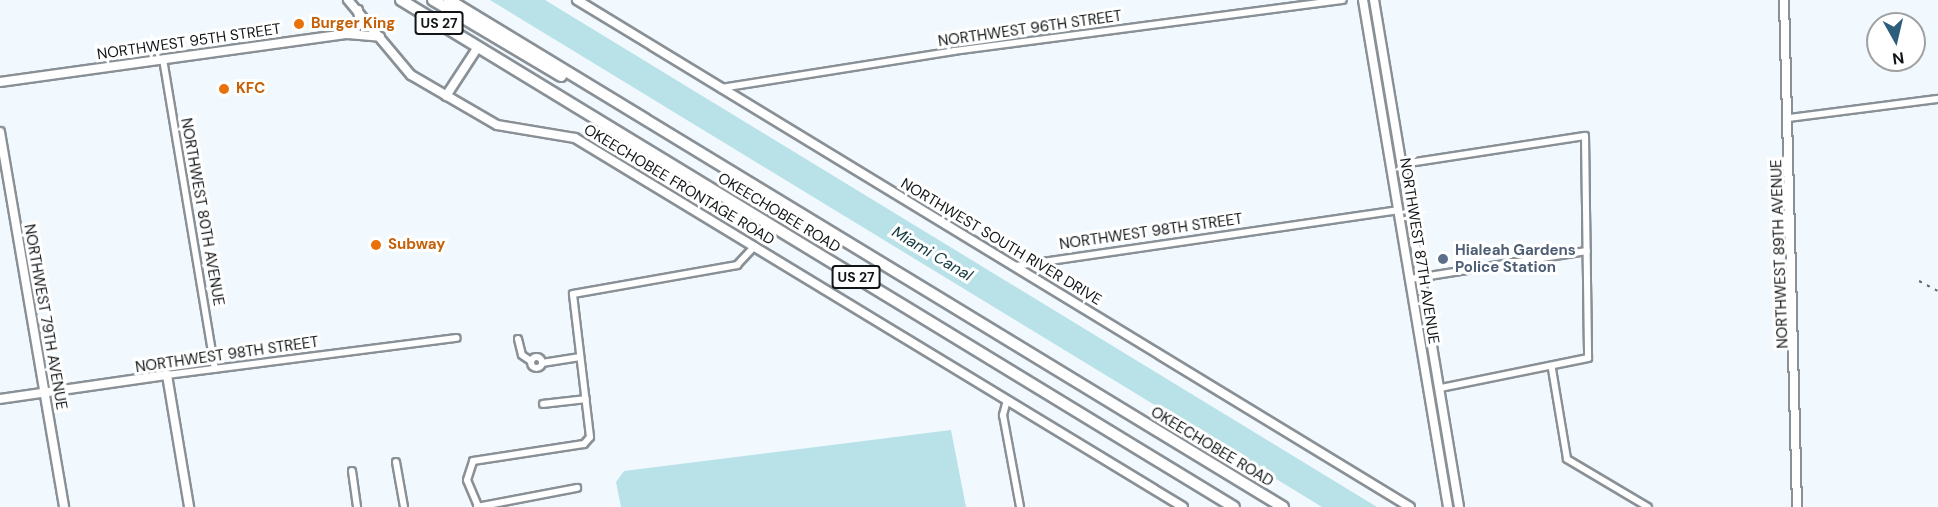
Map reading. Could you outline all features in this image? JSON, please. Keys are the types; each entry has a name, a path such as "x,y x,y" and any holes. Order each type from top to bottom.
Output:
{"highway":[{"name":"OKEECHOBEE ROAD","path":"401,0 1234,507"},
{"path":"433,0 502,45 623,107"},
{"name":"OKEECHOBEE ROAD","path":"449,0 1283,507"},
{"path":"466,22 478,47 502,45"}],"street":[{"name":"OKEECHOBEE FRONTAGE ROAD","path":"348,0 380,37 399,65 446,96 497,124 576,138 1183,507"},
{"name":"NORTHWEST SOUTH RIVER DRIVE","path":"577,0 1410,507"},
{"name":"NORTHWEST 96TH STREET","path":"720,88 962,50 1343,0"},
{"name":"NORTHWEST 87TH AVENUE","path":"1363,0 1447,506"},
{"name":"NORTHWEST 87TH AVENUE","path":"1374,0 1459,507"},
{"name":"NORTHWEST 89TH AVENUE","path":"1784,0 1789,118 1797,507"},
{"path":"348,34 360,24 358,9"},
{"name":"NORTHWEST 95TH STREET","path":"0,82 348,34 380,37"},
{"path":"446,96 478,47"},
{"name":"NORTHWEST 80TH AVENUE","path":"163,59 215,369"},
{"path":"1789,118 1938,99"},
{"name":"NORTHWEST 79TH AVENUE","path":"0,132 64,507"},
{"path":"1402,164 1585,136 1590,351 1583,362 1440,388"},
{"name":"NORTHWEST 98TH STREET","path":"1015,266 1398,210"},
{"path":"577,488 478,507 467,480 473,461 588,441 586,399 573,294 737,265 755,246"},
{"path":"1410,279 1587,251"},
{"name":"NORTHWEST 98TH STREET","path":"0,399 166,375 457,338"},
{"path":"518,339 524,357 536,367 542,363 579,357"},
{"path":"1552,369 1567,459 1648,507"},
{"path":"166,375 189,507"},
{"path":"543,404 586,399"},
{"path":"1007,400 1003,415 1020,507"},
{"path":"396,462 404,507"},
{"path":"352,471 357,507"}],"water":[{"name":"Miami Canal","path":"490,0 545,0 1377,507 1322,507"},
{"path":"951,430 966,507 621,507 616,482 624,471"}],"railway":[{"path":"1919,281 1938,291"}],"place":[{"name":"Burger King","path":"299,24"},
{"name":"KFC","path":"224,89"},
{"name":"Subway","path":"376,245"},
{"name":"Hialeah Gardens Police Station","path":"1443,259"}]}
